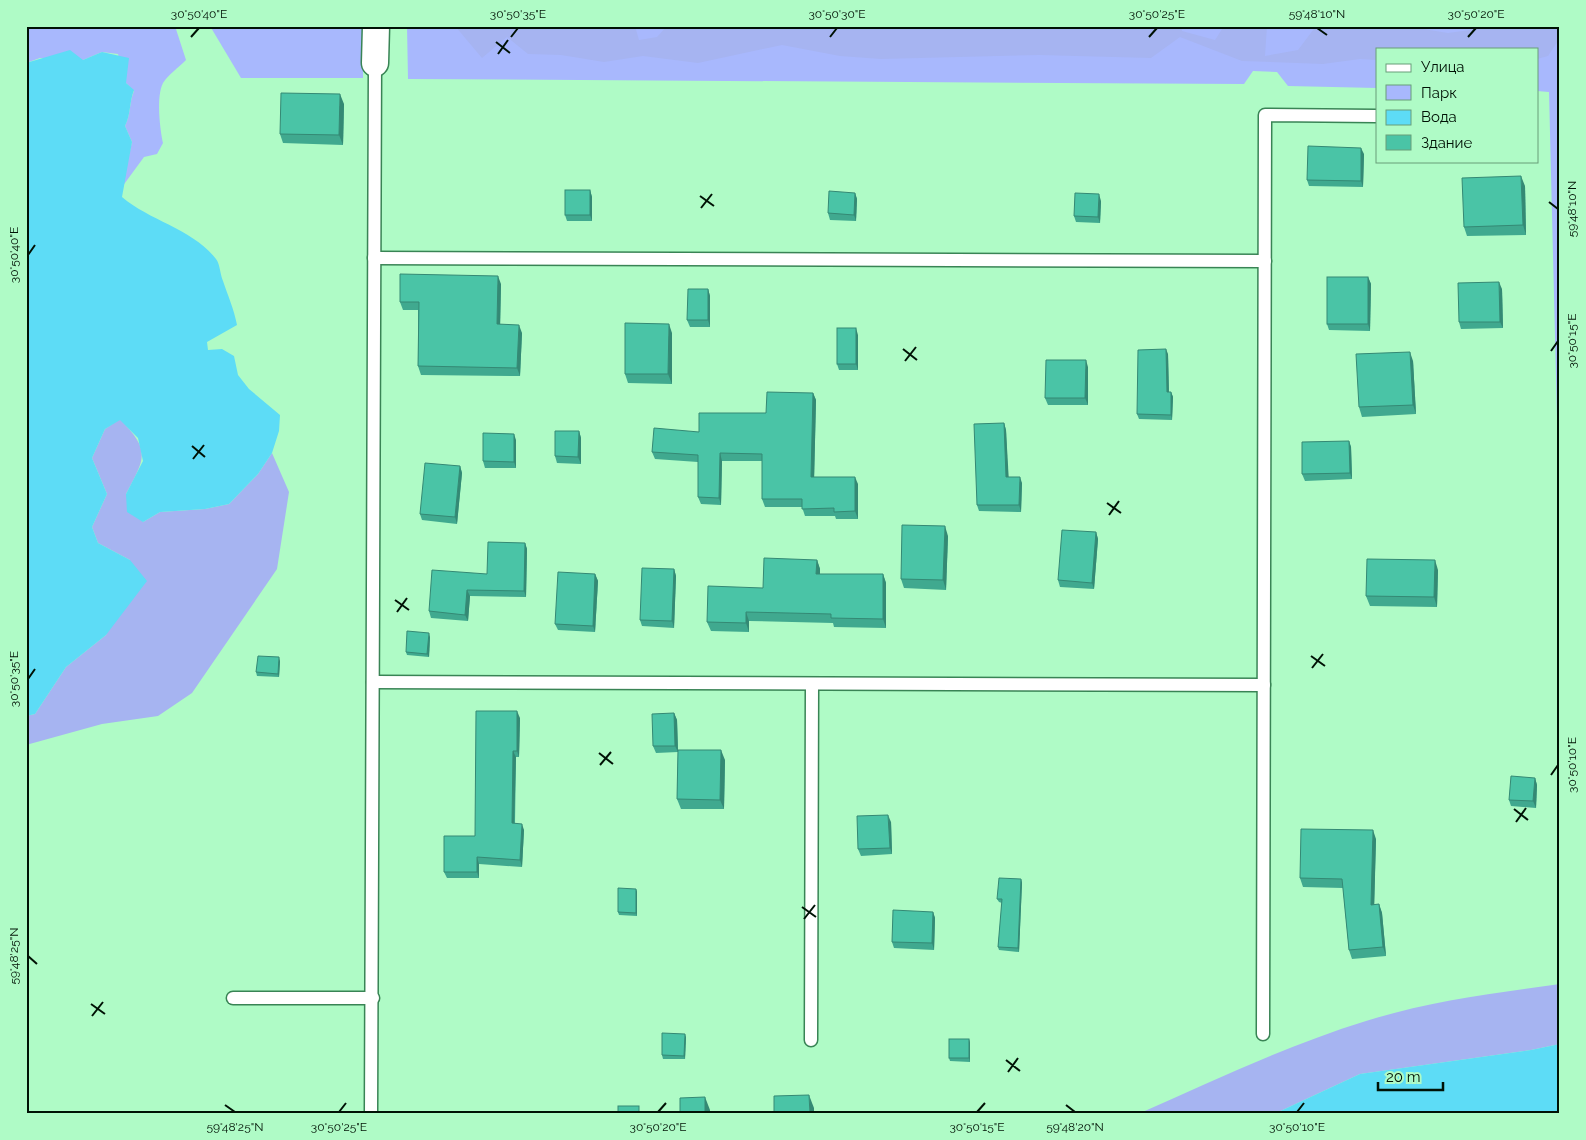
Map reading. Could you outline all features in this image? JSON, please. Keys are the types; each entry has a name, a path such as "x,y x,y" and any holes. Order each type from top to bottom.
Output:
{"street":[{"path":"375,63 376,26"}],"lane":[{"path":"371,1114 373,998 375,63"},
{"path":"1263,1034 1265,115 1376,116"},
{"path":"374,258 1265,261"},
{"path":"373,682 1264,685"},
{"path":"811,1040 812,684"},
{"path":"232,998 373,998"}],"green space":[{"path":"26,26 175,26 186,60 168,77 161,89 159,113 163,143 157,154 144,157 122,187 132,142 125,126 134,91 126,83 118,54 102,52 83,60 40,58 26,63"},
{"path":"210,26 363,26 363,78 241,78"},
{"path":"407,26 1560,26 1560,540 1549,92 1538,91 1538,48 1376,48 1376,88 1288,86 1277,72 1253,71 1244,84 408,79"}],"shaded area":[{"path":"455,26 635,26 639,40 657,37 667,26 1181,26 1182,31 1215,40 1224,26 1267,26 1265,56 1298,50 1316,26 1411,27 1448,33 1470,30 1471,26 1560,26 1560,38 1548,56 1538,59 1538,48 1376,48 1376,60 1360,59 1323,64 1242,61 1180,37 1151,58 1039,55 881,59 840,56 782,45 698,63 643,56 604,62 561,55 528,54 507,37 482,58"},
{"path":"120,419 137,439 141,447 141,463 126,494 143,522 160,512 205,509 229,504 258,474 272,453 289,492 277,569 192,693 158,716 102,724 26,745 26,716 35,714 66,667 106,635 130,560 98,543 92,527 107,494 92,458 105,429"},
{"path":"1560,984 1560,1044 1531,1050 1360,1074 1274,1114 1138,1114 1279,1052 1366,1021 1438,1003 1486,994"}],"water":[{"path":"70,50 83,60 102,52 129,58 126,83 134,90 125,126 132,142 122,197 145,213 196,240 216,259 237,325 207,342 208,350 222,349 234,356 238,375 249,389 280,415 279,431 272,453 258,474 229,504 205,509 160,512 143,522 127,512 126,494 143,461 138,438 120,420 105,429 92,458 107,494 92,527 98,543 130,560 147,581 106,635 66,667 35,714 26,716 26,63"},
{"path":"1560,1044 1560,1114 1274,1114 1360,1074 1531,1050"}],"building":[{"path":"281,93 340,94 339,135 280,134"},
{"path":"1308,146 1361,148 1361,181 1307,180"},
{"path":"1521,176 1523,225 1464,227 1462,178"},
{"path":"565,190 590,190 590,215 565,215"},
{"path":"829,191 855,193 854,215 828,213"},
{"path":"1075,193 1099,194 1098,217 1074,216"},
{"path":"400,274 498,276 497,324 519,325 517,368 418,366 419,302 400,302"},
{"path":"1327,277 1368,277 1368,324 1327,324"},
{"path":"1499,282 1500,322 1459,322 1458,283"},
{"path":"688,289 708,289 708,320 687,320"},
{"path":"625,323 669,324 668,374 625,374"},
{"path":"837,328 856,328 856,364 837,364"},
{"path":"1166,349 1167,392 1171,392 1171,415 1137,414 1138,350"},
{"path":"1410,352 1413,405 1359,407 1356,354"},
{"path":"1046,360 1086,360 1085,398 1045,398"},
{"path":"767,392 813,393 811,477 855,477 855,511 834,512 834,508 802,509 802,499 762,499 762,454 720,453 719,498 698,497 698,455 652,452 654,428 699,432 699,413 766,413"},
{"path":"1004,423 1006,477 1020,477 1019,505 977,505 974,424"},
{"path":"555,431 579,431 578,457 555,456"},
{"path":"483,433 514,434 514,462 483,461"},
{"path":"1349,441 1350,473 1302,474 1302,442"},
{"path":"425,463 460,466 455,517 420,514"},
{"path":"902,525 945,526 943,580 901,579"},
{"path":"1062,530 1096,532 1092,583 1058,580"},
{"path":"488,542 525,543 524,591 467,590 465,615 429,611 432,570 487,574"},
{"path":"764,558 817,560 816,574 883,574 883,619 831,618 831,614 746,612 746,623 707,622 708,586 763,588"},
{"path":"1367,559 1435,560 1434,597 1366,596"},
{"path":"642,568 674,569 672,621 640,620"},
{"path":"558,572 595,574 593,626 555,624"},
{"path":"407,631 429,633 427,654 406,652"},
{"path":"258,656 279,657 278,674 256,672"},
{"path":"476,711 517,711 517,751 513,751 512,823 522,824 520,860 477,857 477,872 444,872 444,836 475,836"},
{"path":"674,713 675,746 653,746 652,714"},
{"path":"678,750 721,750 720,800 677,799"},
{"path":"1511,776 1535,778 1533,801 1509,800"},
{"path":"888,815 890,848 858,849 857,816"},
{"path":"1301,829 1373,830 1371,905 1379,904 1383,947 1349,950 1342,879 1300,878"},
{"path":"999,878 1021,879 1018,948 998,947 1002,899 997,899"},
{"path":"618,888 636,889 636,913 618,912"},
{"path":"893,910 933,912 932,943 892,942"},
{"path":"662,1033 685,1034 684,1056 662,1055"},
{"path":"949,1039 969,1039 969,1058 949,1058"},
{"path":"809,1095 810,1114 774,1114 774,1096"},
{"path":"705,1097 705,1114 680,1114 680,1098"},
{"path":"618,1106 639,1106 639,1114 618,1114"}]}
